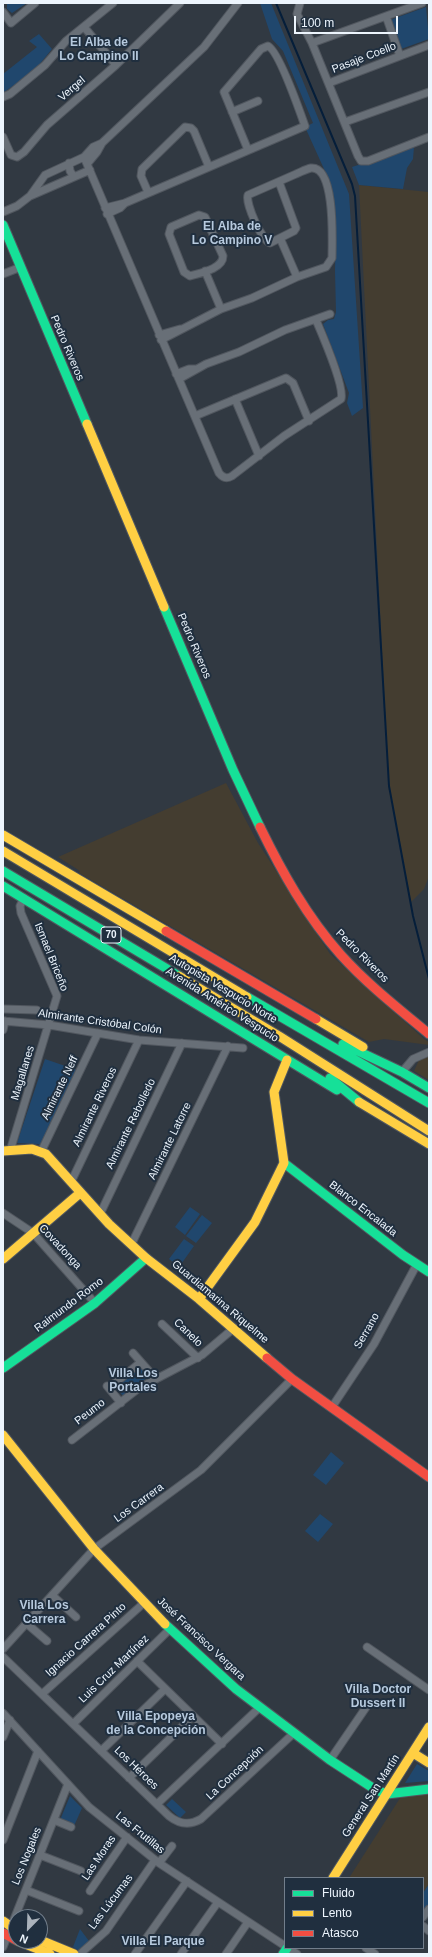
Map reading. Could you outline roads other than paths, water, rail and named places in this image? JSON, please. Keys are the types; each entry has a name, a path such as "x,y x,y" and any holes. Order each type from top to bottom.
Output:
{"main road":[{"name":"Pedro Riveros","path":"4,231 21,267 233,770 276,859 321,931 341,956 429,1034"},
{"path":"3,835 372,1052 429,1088"},
{"name":"Autopista Vespucio Norte","path":"3,851 297,1027 429,1103"},
{"name":"Autopista Vespucio Norte","path":"3,871 278,1036 429,1131"},
{"name":"Avenida Américo Vespucio","path":"3,886 287,1060 429,1144"},
{"path":"297,1027 332,1039 402,1072"},
{"path":"278,1036 359,1102"},
{"path":"199,1299 255,1222 284,1164 274,1092 287,1060"},
{"path":"6,1151 32,1149 42,1152"},
{"name":"Guardiamarina Riquelme","path":"42,1152 100,1214 146,1258 234,1328 292,1379 429,1477"},
{"name":"Blanco Encalada","path":"284,1164 429,1272"},
{"path":"3,1259 80,1193"},
{"name":"Raimundo Romo","path":"3,1368 95,1303 146,1258"},
{"name":"José Francisco Vergara","path":"3,1435 94,1549 170,1629 200,1658 259,1708 330,1760 376,1790 387,1794"},
{"name":"General San Martín","path":"333,1877 429,1727"},
{"path":"413,1753 429,1763"},
{"path":"387,1794 429,1789"},
{"path":"48,1943 74,1954"},
{"path":"40,1949 50,1954"}],"street":[{"path":"3,12 11,23 35,3"},
{"path":"3,97 10,94 45,65 66,41 113,3"},
{"name":"Vergel","path":"3,137 11,155 14,157 24,152 47,125 116,65 180,3"},
{"path":"3,212 20,204 30,196 74,177 87,164 93,147 102,143 204,46 238,3"},
{"path":"312,43 422,3"},
{"path":"299,4 297,14 312,43 361,161 368,161 429,137"},
{"path":"386,16 400,56"},
{"path":"84,27 116,65"},
{"name":"Pasaje Coello","path":"329,83 429,45"},
{"path":"106,211 120,208 125,203 148,192 209,167 305,126 290,86 270,47 263,47 225,90 225,95 248,150"},
{"path":"345,122 429,92"},
{"path":"232,112 258,101"},
{"path":"148,192 141,173 142,169 185,127 191,128 194,132 209,167"},
{"path":"30,196 45,175 69,163 87,164"},
{"path":"69,163 70,171 74,177"},
{"path":"87,164 160,338 222,477 227,478 232,476 284,436 339,401 342,394 332,360 316,320"},
{"path":"160,338 221,309 259,295 297,277 326,267 331,261 331,202 324,179 320,171 316,169 310,168 279,182 248,196 247,202 264,240 270,243 294,231 296,228 279,182"},
{"path":"198,215 205,217 223,256 221,263 205,271 190,276 184,272 169,234 171,227 198,215"},
{"path":"280,238 297,277"},
{"path":"3,274 21,267"},
{"path":"205,271 221,309"},
{"path":"177,376 189,369 195,369 239,352 285,330 330,314"},
{"path":"195,416 282,379 288,379 293,383 309,421"},
{"path":"234,399 259,456"},
{"name":"Ismael Briceño","path":"24,898 20,906 21,913 57,996 49,1025"},
{"path":"3,1009 37,1010"},
{"path":"3,1030 4,1021"},
{"name":"Almirante Cristóbal Colón","path":"4,1021 49,1025 139,1040 243,1048"},
{"name":"Magallanes","path":"6,1151 49,1025"},
{"name":"Almirante Neff","path":"42,1152 98,1033"},
{"name":"Almirante Riveros","path":"71,1182 139,1040"},
{"name":"Almirante Rebolledo","path":"100,1214 182,1043"},
{"name":"Almirante Latorre","path":"131,1245 228,1046"},
{"path":"402,1072 414,1059 429,1052"},
{"name":"Covadonga","path":"3,1213 33,1233 95,1303"},
{"name":"Serrano","path":"332,1407 374,1344 417,1264"},
{"name":"Canelo","path":"162,1324 198,1358"},
{"name":"Peumo","path":"72,1440 120,1402 156,1379 198,1358 234,1328"},
{"path":"133,1353 156,1379"},
{"path":"120,1402 108,1387 141,1362"},
{"name":"Los Carrera","path":"3,1649 94,1549 201,1470 292,1379"},
{"path":"52,1595 76,1617"},
{"name":"Ignacio Carrera Pinto","path":"42,1694 145,1602"},
{"path":"26,1623 47,1641"},
{"name":"Luis Cruz Martínez","path":"73,1724 170,1629"},
{"path":"366,1647 429,1690"},
{"name":"Los Héroes","path":"3,1657 173,1819 187,1824"},
{"path":"137,1661 222,1744"},
{"path":"101,1751 165,1689"},
{"path":"330,1760 369,1703"},
{"path":"157,1804 259,1708"},
{"name":"Las Frutillas","path":"3,1713 89,1807 157,1862 284,1945"},
{"path":"129,1778 194,1716"},
{"path":"3,1737 10,1720"},
{"name":"La Concepción","path":"187,1824 201,1820 294,1733"},
{"path":"3,1840 38,1751"},
{"name":"Los Nogales","path":"20,1909 26,1890 68,1784"},
{"path":"54,1820 71,1827"},
{"name":"Las Moras","path":"90,1891 127,1837"},
{"name":"Las Lúcumas","path":"80,1954 106,1931 157,1862 172,1846"},
{"path":"40,1855 81,1871"},
{"path":"135,1954 186,1881"},
{"path":"26,1890 79,1911"},
{"path":"181,1954 218,1902"},
{"path":"226,1954 248,1922"}],"waterway":[{"path":"276,3 352,184 355,196 389,786 413,916 429,979"}],"district":[{"name":"El Alba de Lo Campino II","path":"99,50"},
{"name":"El Alba de Lo Campino V","path":"232,234"},
{"name":"Villa Los Portales","path":"133,1381"},
{"name":"Villa Los Carrera","path":"44,1613"},
{"name":"Villa Doctor Dussert II","path":"378,1697"},
{"name":"Villa Epopeya de la Concepción","path":"156,1724"},
{"name":"Villa El Parque","path":"163,1942"}]}
